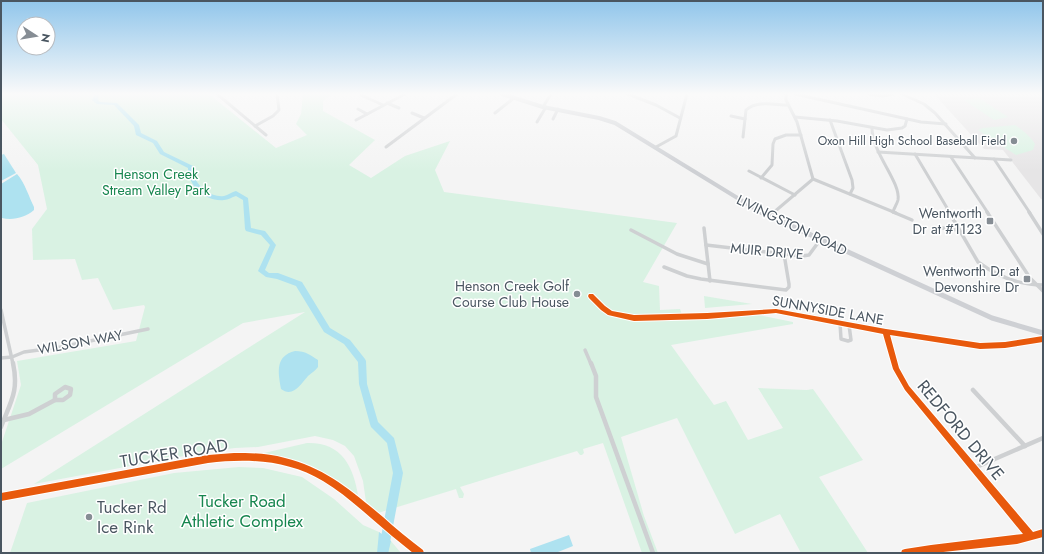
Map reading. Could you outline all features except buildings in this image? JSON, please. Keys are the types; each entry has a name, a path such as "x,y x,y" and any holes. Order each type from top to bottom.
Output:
{"main road":[{"name":"LIVINGSTON ROAD","path":"605,120 625,128 740,201 768,217 992,318 1043,333"}],"street":[{"path":"248,120 266,135"},
{"path":"255,126 266,120"},
{"path":"386,147 422,120"},
{"path":"656,147 675,137 680,120"},
{"path":"743,137 745,120"},
{"path":"796,120 813,179"},
{"path":"830,120 872,128 898,130 905,126 907,120"},
{"path":"830,120 853,182 853,188 850,194"},
{"path":"912,120 946,124"},
{"path":"942,120 974,158"},
{"path":"872,128 872,136 878,152 893,180 898,194 893,212"},
{"path":"761,178 772,165 773,144 775,139 786,134 801,135"},
{"path":"878,152 1011,160"},
{"path":"916,154 958,230 975,257 984,267 1009,281 1043,285"},
{"path":"951,157 1030,278 1043,291"},
{"path":"994,159 1043,234"},
{"path":"749,171 795,195"},
{"path":"813,179 912,220"},
{"path":"768,217 813,179"},
{"path":"704,228 710,281"},
{"path":"942,228 958,230"},
{"path":"630,230 687,259 708,264"},
{"name":"MUIR DRIVE","path":"706,245 802,256 809,255 820,240"},
{"path":"664,267 687,276 710,281 762,288 787,289 789,284 784,254"},
{"name":"SUNNYSIDE LANE","path":"591,296 610,313 634,318 706,316 776,311 886,332 980,346 1006,345 1043,339"},
{"path":"1,310 15,371 16,385 1,427"},
{"path":"840,323 842,339 848,342 851,339 849,325"},
{"name":"WILSON WAY","path":"1,358 12,357 24,352 61,347 148,329"},
{"name":"REDFORD DRIVE","path":"886,332 896,369 905,385 1031,537"},
{"path":"585,350 596,376 596,397 653,553"},
{"path":"973,390 1026,446"},
{"path":"4,420 29,414 55,400"},
{"path":"974,468 1043,438"},
{"name":"TUCKER ROAD","path":"1,497 208,459 255,457 288,462 309,469 342,489 420,553"},
{"path":"906,553 1031,537 1043,533"}],"shaded area":[{"path":"958,120 1042,120 1043,200 1003,150 984,149"}],"green space":[{"name":"Henson Creek Stream Valley Park","path":"2,120 241,120 276,148 307,135 296,124 298,120 339,120 375,140 349,165 371,178 405,156 450,141 435,170 444,192 677,223 643,282 659,286 660,310 680,309 682,315 744,312 793,322 793,324 671,345 714,405 726,401 748,440 783,428 758,388 813,389 863,460 819,477 868,553 801,553 780,514 735,534 677,418 621,437 644,516 658,553 642,553 603,443 583,449 584,453 582,455 580,455 577,451 460,487 464,494 463,498 459,498 456,489 378,513 366,502 363,481 354,456 345,446 333,440 315,436 258,447 211,451 34,484 305,312 243,323 1,469 1,445 21,385 17,361 136,341 145,307 144,305 113,310 98,278 82,280 75,259 33,260 32,229 47,209 38,165"},
{"name":"Oxon Hill High School Baseball Field","path":"1015,125 1033,141 1035,144 1033,150 1016,155 978,130 983,128"},
{"path":"704,296 752,304 705,308"},
{"path":"307,443 329,446 343,457 353,474 358,495 336,480 314,468 290,459 264,453"},
{"name":"Tucker Road Athletic Complex","path":"239,467 263,468 302,477 334,499 363,525 379,532 391,541 401,553 10,553 27,503 174,473"}],"water":[{"path":"4,154 16,173 1,181 1,155"},
{"path":"17,174 25,186 34,210 19,218 2,218 1,184"},
{"path":"295,351 305,353 318,360 318,367 300,386 289,392 281,389 279,366 284,357"},
{"path":"379,532 391,541 388,553 377,553"},
{"path":"569,535 573,546 558,553 531,553 530,549"}],"waterway":[{"path":"131,120 137,126 138,134 155,142 162,153 191,167 192,179 205,193 218,198 228,197 236,193 246,199 248,229 263,233 273,245 261,271 268,275 278,276 299,284 327,330 347,342 362,361 363,384 374,424 391,441 398,473 383,553"}],"cycle path":[{"path":"591,296 610,313 634,318 707,316 776,311 886,332 980,346 1005,345 1043,339"},
{"path":"886,332 896,369 907,388 1031,537"},
{"path":"1,497 208,459 234,456 260,457 285,461 318,474 340,488 420,553"},
{"path":"905,553 1017,540 1043,533"}],"place":[{"name":"Oxon Hill High School Baseball Field","path":"1014,141"},
{"name":"Wentworth Dr at #1123","path":"990,221"},
{"name":"Wentworth Dr at Devonshire Dr","path":"1027,279"},
{"name":"Henson Creek Golf Course Club House","path":"577,294"},
{"name":"Tucker Rd Ice Rink","path":"89,517"}]}
